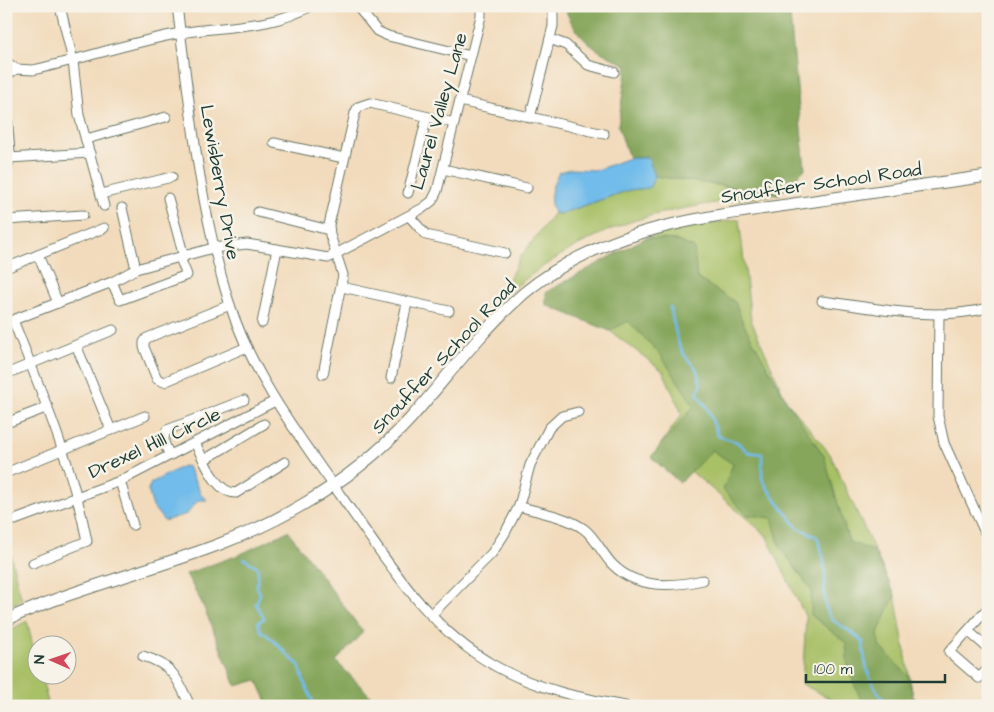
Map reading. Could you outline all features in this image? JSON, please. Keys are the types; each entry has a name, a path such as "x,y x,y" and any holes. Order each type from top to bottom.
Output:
{"main road":[{"name":"Snouffer School Road","path":"6,620 72,592 194,555 232,540 275,520 333,485 396,433 507,308 543,280 601,246 636,233 699,218 988,176"}],"street":[{"path":"60,6 73,61 79,115 104,206"},
{"name":"Lewisberry Drive","path":"177,6 213,248 230,305 247,348 275,401 405,586 431,616 459,642 497,667 576,702 626,706"},
{"path":"6,62 16,69 33,70 181,33 274,22 291,17 311,6"},
{"path":"357,6 377,31 388,36 471,56"},
{"name":"Laurel Valley Lane","path":"213,248 247,244 328,258 409,216 432,201 443,169 481,16 481,6"},
{"path":"530,118 553,26 553,6"},
{"path":"550,39 566,45 588,65 614,72"},
{"path":"6,79 16,69"},
{"path":"460,101 604,134"},
{"path":"6,102 9,154 6,175"},
{"path":"323,374 344,275 329,230 354,113 364,104 454,122"},
{"path":"408,193 427,116"},
{"path":"86,139 166,117"},
{"path":"274,143 344,158"},
{"path":"9,154 90,153"},
{"path":"443,169 528,188"},
{"path":"101,194 172,177"},
{"path":"112,282 120,300 187,275 168,198"},
{"path":"122,208 136,269"},
{"path":"258,212 329,230"},
{"path":"6,220 83,216"},
{"path":"409,216 426,236 505,253"},
{"path":"6,268 104,228"},
{"name":"Drexel Hill Circle","path":"213,248 136,269 112,282 10,321 48,407 78,495 120,481 275,401"},
{"path":"262,323 277,249"},
{"path":"38,255 58,303"},
{"path":"342,286 407,303 449,311"},
{"path":"822,302 908,313 939,314 988,308"},
{"path":"391,378 407,303"},
{"path":"230,305 147,338 144,342 144,347 157,379 164,382 247,348"},
{"path":"939,314 938,416 944,443 988,539"},
{"path":"6,374 113,330"},
{"path":"76,346 111,430"},
{"path":"170,455 163,436 167,430 244,400"},
{"path":"6,423 48,407"},
{"path":"431,616 492,553 519,506 530,465 549,428 562,416 578,412"},
{"path":"8,472 144,416"},
{"path":"204,460 264,424"},
{"path":"195,443 219,485 230,493 236,493 285,462"},
{"path":"120,481 133,525"},
{"path":"15,520 78,495 87,540 33,563"},
{"path":"519,506 567,520 584,530 613,565 648,584 679,586 703,580"},
{"path":"988,608 949,652 980,678 988,669"},
{"path":"968,631 988,648"},
{"path":"143,656 166,666 177,678 190,706"}],"green space":[{"path":"564,6 789,6 805,169 780,194 655,176 647,158 629,158 618,126 627,65 606,55 581,36 569,18"},
{"path":"655,176 780,194 669,211 614,228 579,245 545,265 498,301 519,259 554,213 560,214 629,190 649,188"},
{"path":"739,219 751,320 786,400 830,454 895,595 913,697 924,706 844,706 802,684 806,618 766,535 660,445 682,414 663,371 606,328 544,301 555,293 676,240 645,238 678,229"},
{"path":"645,238 675,240 694,248 697,278 735,302 743,323 786,400 824,456 849,542 874,551 895,595 878,633 879,645 909,677 913,697 924,706 864,706 848,670 846,643 811,615 811,590 780,547 772,518 747,515 723,490 733,464 712,450 680,483 651,457 694,406 660,354 628,321 610,331 546,305 546,292"},
{"path":"288,531 363,632 336,661 380,706 269,706 257,680 236,686 202,603 186,574 241,554"},
{"path":"6,538 22,600 6,607"},
{"path":"27,621 30,634 28,634 28,684 43,684 49,706 6,706 6,632"}],"water":[{"path":"629,158 648,158 655,176 649,188 629,190 560,214 554,213 551,203 551,192 559,172 570,169 597,170"},
{"path":"183,466 188,467 202,496 207,500 198,500 187,514 164,521 153,507 148,490 151,483"}],"waterway":[{"path":"670,307 678,342 684,355 696,368 701,385 697,393 708,409 718,436 737,442 748,452 762,454 762,479 770,492 797,527 817,537 824,560 826,608 834,621 863,642 869,676 887,706"},
{"path":"244,559 258,567 257,587 260,594 256,604 264,618 258,623 261,631 299,665 304,682 315,706"}]}
